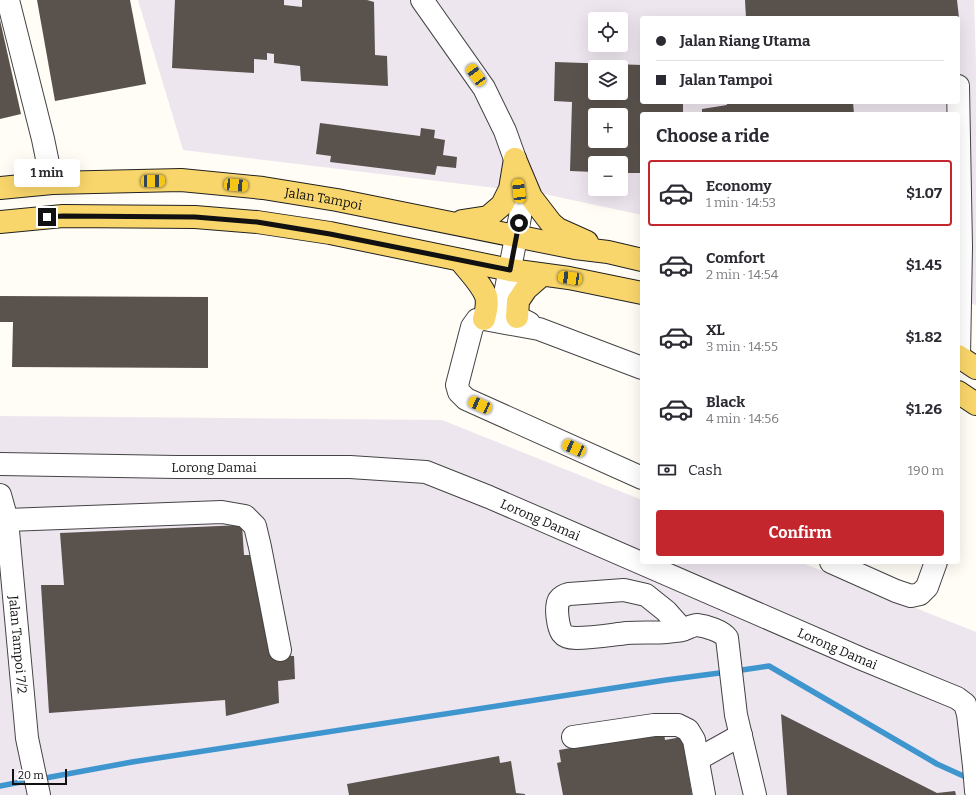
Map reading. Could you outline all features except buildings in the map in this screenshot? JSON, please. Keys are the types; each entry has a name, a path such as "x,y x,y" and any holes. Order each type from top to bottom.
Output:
{"main road":[{"path":"452,222 488,217 502,205 510,188 515,159"},
{"path":"515,159 531,197 551,223 558,229 608,252"},
{"name":"Jalan Tampoi","path":"0,188 52,183 181,180 263,188 337,200 452,222 516,237 575,248 608,252 640,260"},
{"path":"0,222 63,216 195,217 257,222 330,234 510,270 570,278 640,293"},
{"path":"460,260 480,285 486,298 486,312 484,319"},
{"path":"517,317 518,300 526,289 542,275"},
{"path":"960,393 976,404"}],"street":[{"path":"8,0 43,139 52,183"},
{"path":"422,0 484,88 505,131 515,159 521,207 504,299 508,310 517,317 539,329 640,367"},
{"path":"960,270 964,360"},
{"path":"539,329 484,319 477,320 472,326 457,385 459,392 466,399 640,477"},
{"name":"Lorong Damai","path":"0,464 177,467 350,467 426,472 496,500 640,563"},
{"name":"Jalan Tampoi 7/2","path":"0,495 7,520 27,738 39,795"},
{"path":"7,520 222,512 245,516 255,526 280,650"},
{"name":"Lorong Damai","path":"643,564 854,656 957,698 965,704 968,714 976,791"},
{"path":"835,564 896,591 911,596 920,594 927,587 935,564"},
{"path":"683,630 666,611 646,595 624,590 570,594 564,596 557,605 561,632 570,638 683,630 694,625 705,626 724,634 727,638 738,725 755,795"},
{"path":"574,737 654,725 678,725 688,730 694,740 704,795"},
{"path":"698,759 738,725"}],"shaded area":[{"path":"138,0 974,0 976,64 976,305 960,300 960,112 640,112 640,215 544,194 183,150"},
{"path":"0,416 442,420 640,499 640,564 805,564 976,632 976,795 0,795"}],"waterway":[{"path":"735,671 769,666 937,764 970,779"},
{"path":"40,779 132,762 666,680 727,672"},
{"path":"0,786 31,780"}],"route":[{"path":"47,217 195,217 257,222 330,234 510,270 519,223"}]}
